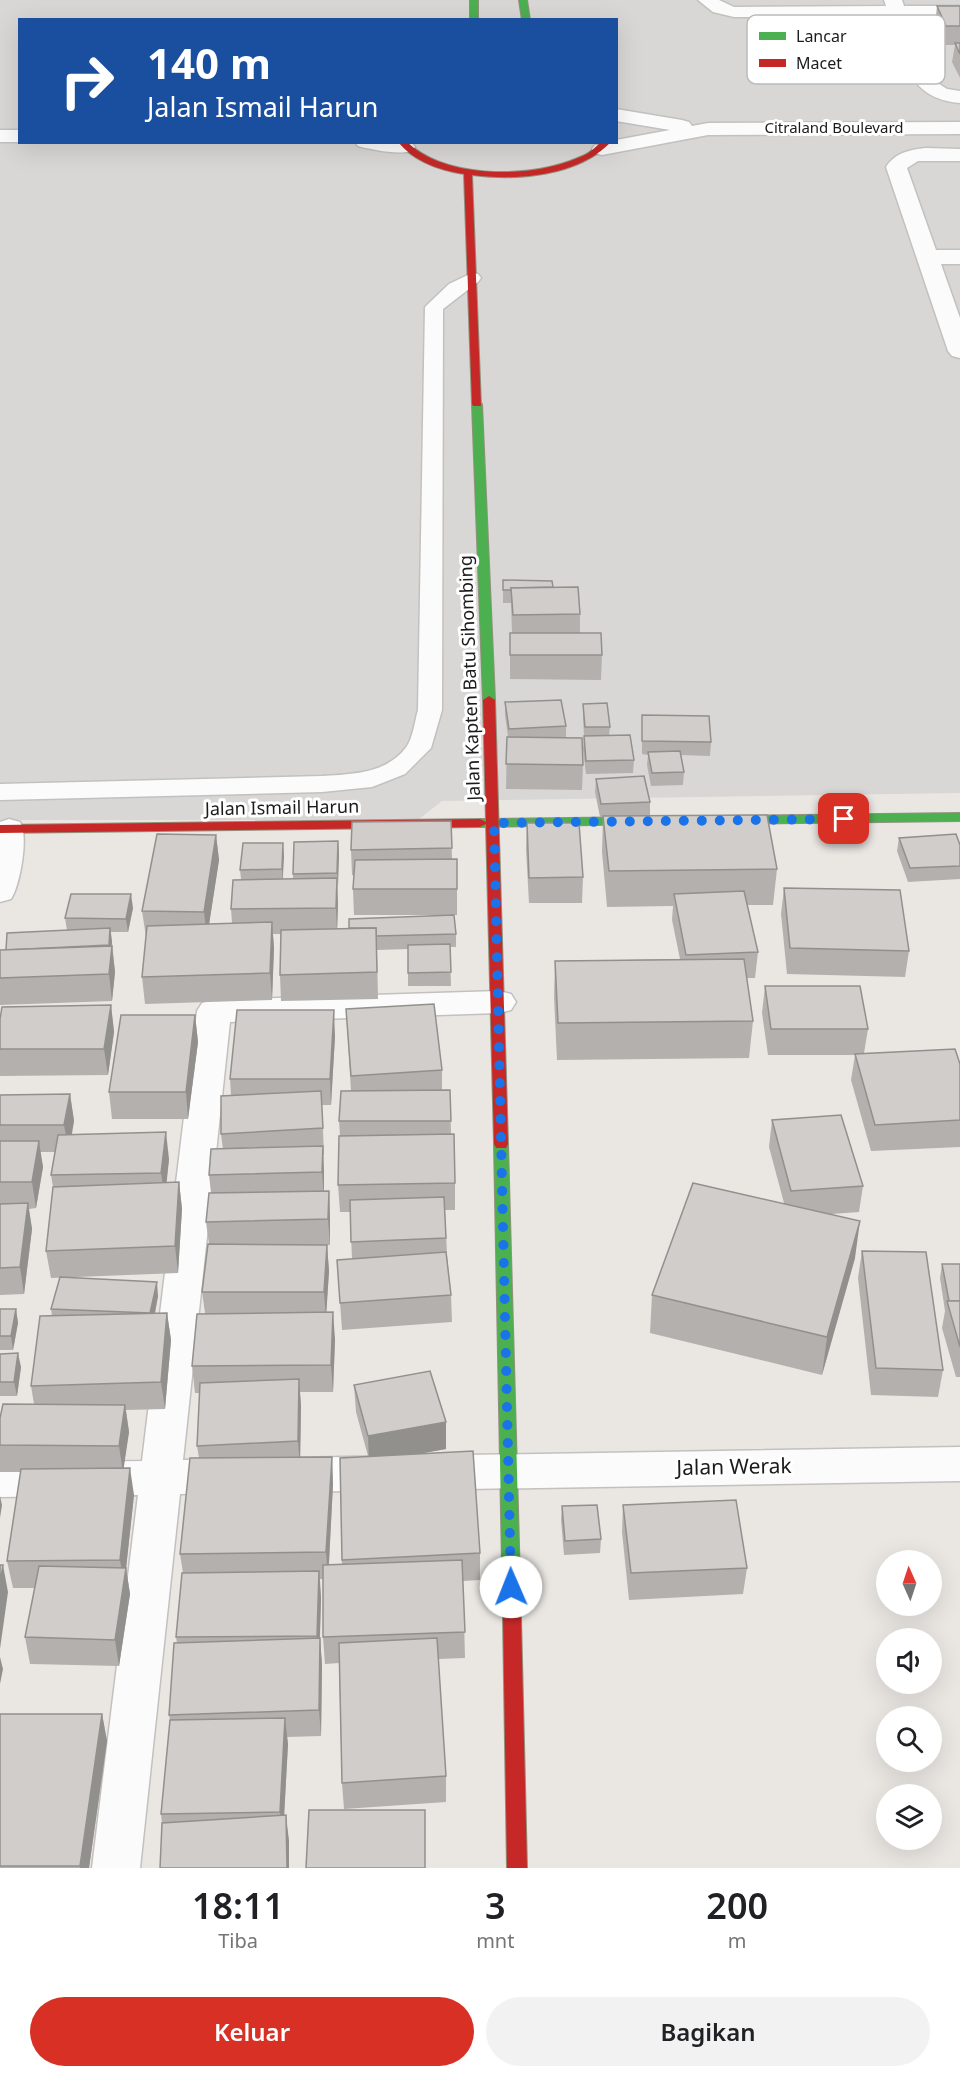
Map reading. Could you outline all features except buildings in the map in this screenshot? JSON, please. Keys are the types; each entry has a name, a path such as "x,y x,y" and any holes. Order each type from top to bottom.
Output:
{"street":[{"path":"474,0 474,18"},
{"path":"523,0 526,18"},
{"path":"707,0 719,8 734,12 896,6 960,11"},
{"path":"926,84 932,90 948,96 960,97"},
{"name":"Citraland Boulevard","path":"618,115 708,129 960,128"},
{"path":"0,125 18,125"},
{"name":"Citraland Boulevard","path":"618,144 708,129"},
{"path":"0,136 18,136"},
{"path":"404,145 430,162 468,171 494,174 546,171 579,162 604,146"},
{"path":"960,155 917,155 900,160 896,167 927,257 955,322 960,351"},
{"name":"Jalan Kapten Batu Sihombing","path":"468,171 494,823 518,1868"},
{"path":"927,257 960,257"},
{"path":"709,820 960,817"},
{"name":"Jalan Ismail Harun","path":"4,829 661,821"},
{"path":"0,892 5,868 4,829"},
{"path":"116,1868 214,1011 499,1002"},
{"name":"Jalan Werak","path":"0,1480 960,1464"}],"lane":[{"path":"0,792 322,784 372,780 396,769 419,748 430,710 434,307 472,278"}],"shaded area":[{"path":"0,0 960,0 960,793 442,801 418,820 0,820"}],"traffic: fast":[{"path":"474,0 474,18"},
{"path":"523,0 526,18"},
{"path":"477,404 489,700"},
{"path":"722,820 960,817"},
{"path":"480,823 649,821"},
{"path":"501,1144 512,1618"}],"traffic: jam":[{"path":"404,144 419,157 437,165 458,170 504,174 527,173 571,164 592,155 605,144"},
{"path":"468,171 477,404"},
{"path":"489,700 501,1144"},
{"path":"0,829 480,823"},
{"path":"512,1618 517,1868"}],"route":[{"path":"511,1587 494,823 844,819"}]}
